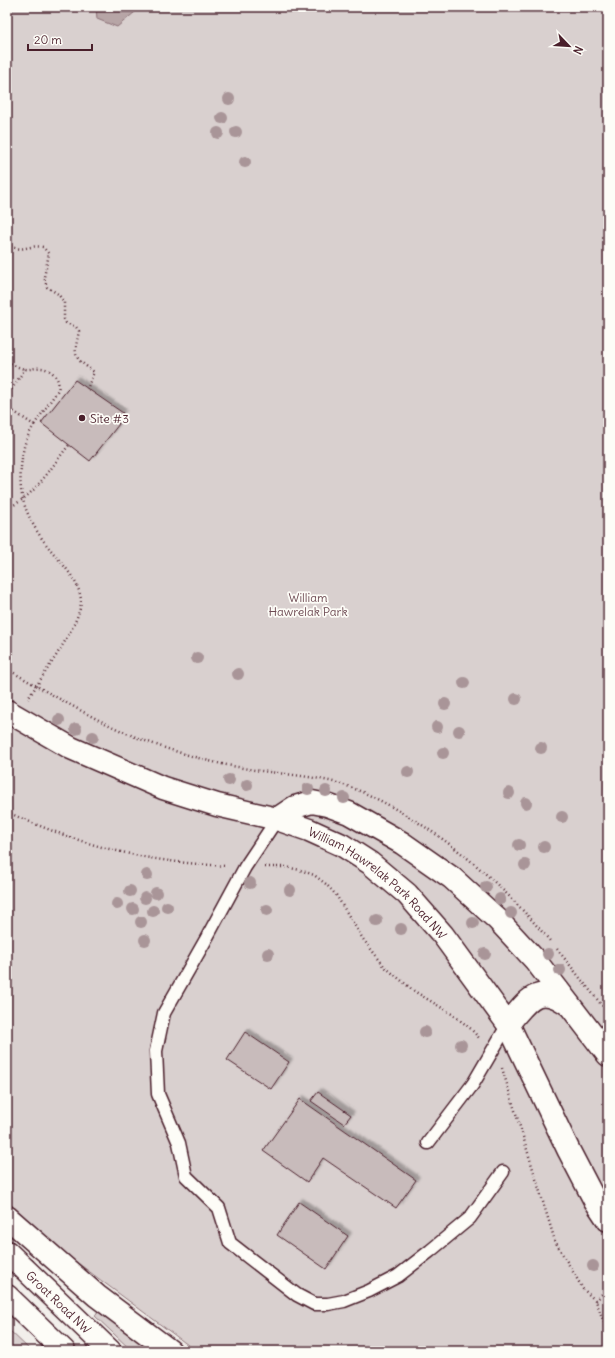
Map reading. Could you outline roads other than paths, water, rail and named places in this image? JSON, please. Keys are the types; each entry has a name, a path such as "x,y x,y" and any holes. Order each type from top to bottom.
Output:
{"street":[{"name":"William Hawrelak Park Road NW","path":"7,711 71,748 163,788 217,805 276,819 309,830 342,845 370,863 407,894 443,935 508,1024 568,1151 594,1199 608,1220"},
{"path":"276,819 295,807 312,802 327,805 349,813 402,843 452,878 497,919 535,960 608,1055"},
{"path":"508,1024 528,1000 537,995 553,996 561,999 572,1007"},
{"path":"7,1217 97,1296 170,1351"},
{"name":"Groat Road NW","path":"7,1252 110,1351"},
{"path":"7,1296 64,1351"}],"lane":[{"path":"276,819 245,867 205,942 164,1013 156,1051 158,1094 179,1143 186,1176 219,1208 230,1243 297,1295 314,1304 328,1304 344,1302 398,1276 470,1218 503,1172"},
{"path":"428,1143 473,1084 508,1024"}],"place":[{"name":"Site #3","path":"82,418"}],"park label":[{"name":"William Hawrelak Park","path":"308,604"}]}
